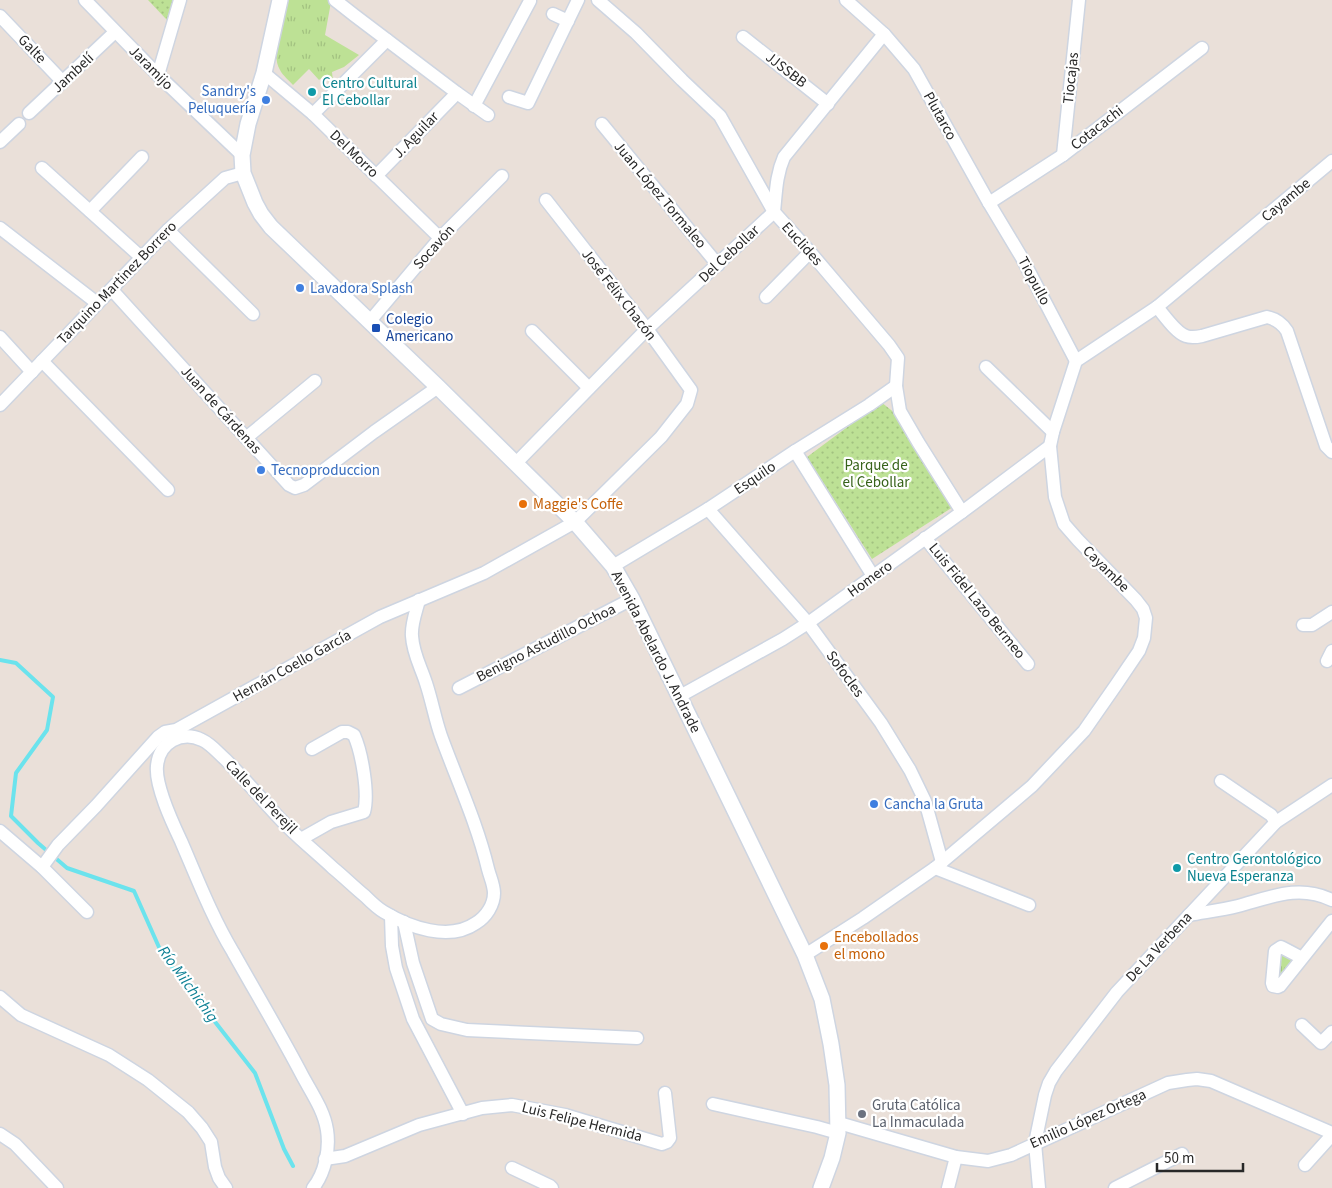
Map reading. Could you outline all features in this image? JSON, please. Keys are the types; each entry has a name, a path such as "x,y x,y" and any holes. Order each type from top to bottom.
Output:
{"street":[{"name":"Jaramijo","path":"85,0 158,75 242,155"},
{"path":"158,75 180,0"},
{"name":"Avenida Abelardo J. Andrade","path":"280,0 264,73 248,124 242,155 243,173 254,203 271,227 575,522 613,566 632,599 805,955 822,1000 837,1084 838,1128 832,1158 821,1188"},
{"path":"336,0 488,115"},
{"path":"509,97 528,103 578,0"},
{"name":"Euclides","path":"598,0 636,33 720,116 774,212 889,345 898,358 896,386 900,411 962,512"},
{"path":"774,212 777,176 784,157 884,34 846,0"},
{"name":"Tiocajas","path":"1063,155 1079,0"},
{"path":"474,106 530,1"},
{"path":"553,14 568,21"},
{"name":"Galte","path":"0,16 63,82"},
{"name":"Jambelí","path":"29,113 115,32"},
{"name":"Plutarco","path":"884,34 914,69 989,203"},
{"name":"JJSSBB","path":"743,37 828,104"},
{"path":"313,114 387,40"},
{"name":"Cotacachi","path":"989,203 1063,155 1202,48"},
{"name":"Del Morro","path":"264,73 313,114 440,238"},
{"name":"J. Aguilar","path":"376,176 457,93"},
{"path":"0,142 19,124"},
{"name":"Juan López Tormaleo","path":"602,124 718,265"},
{"path":"90,211 142,157"},
{"name":"Cayambe","path":"805,955 863,918 938,865 1032,786 1084,731 1127,670 1139,651 1144,638 1146,618 1143,609 1064,524 1055,497 1050,446 1052,432 1076,361 1157,306 1332,161"},
{"path":"42,168 142,258"},
{"name":"Tarquino Martinez Borrero","path":"0,405 168,230 226,178 243,173"},
{"name":"Socavón","path":"370,321 440,238 502,176"},
{"name":"José Félix Chacón","path":"546,200 691,390"},
{"name":"Tiopullo","path":"989,203 1022,258 1076,361"},
{"name":"Del Cebollar","path":"516,463 647,330 774,212"},
{"path":"0,228 97,303"},
{"path":"168,230 253,314"},
{"path":"766,297 810,252"},
{"name":"Juan de Cárdenas","path":"112,290 289,485 295,488 304,485 438,387"},
{"path":"1157,306 1176,330 1185,336 1202,336 1267,317 1274,318 1282,324 1287,331 1326,446 1332,452"},
{"path":"532,331 589,388"},
{"path":"0,337 32,372"},
{"path":"42,361 168,490"},
{"path":"986,367 1052,432"},
{"path":"246,438 315,381"},
{"name":"Esquilo","path":"613,566 708,509 896,386"},
{"name":"Hernán Coello García","path":"45,864 58,845 158,737 165,732 177,734 380,617 484,573 575,522 661,437 687,404 691,390"},
{"name":"Homero","path":"680,696 783,640 962,512 1050,446"},
{"path":"795,451 873,576"},
{"name":"Sofocles","path":"708,509 808,623 881,723 910,770 925,802 938,865"},
{"name":"Luis Fidel Lazo Bermeo","path":"926,538 1028,664"},
{"name":"Benigno Astudillo Ochoa","path":"459,688 632,599"},
{"name":"Calle del Perejil","path":"177,734 193,737 210,745 240,774 288,827 381,911 412,926 445,933 466,928 476,923 493,904 494,889 485,856 440,733 425,680 418,665 412,638 412,626 419,600"},
{"path":"1303,625 1312,625 1332,612"},
{"path":"301,839 331,822 364,812 367,802 360,747 354,734 342,732 312,749"},
{"path":"177,734 160,753 156,770 157,778 167,810 230,948 278,1030 323,1114 328,1146 324,1168 313,1188"},
{"path":"1221,781 1271,815 1276,822"},
{"name":"De La Verbena","path":"1039,1188 1035,1143 1045,1094 1056,1071 1116,992 1276,822 1332,785"},
{"path":"0,831 45,864 86,912"},
{"path":"938,865 1029,905"},
{"path":"1189,916 1236,906 1286,892 1322,895 1332,900"},
{"path":"390,916 396,968 412,1019 463,1114"},
{"path":"404,922 413,963 428,1008 432,1019 441,1024 467,1030 637,1038"},
{"path":"1302,958 1332,922"},
{"path":"0,997 21,1015 109,1055 148,1080 188,1112 211,1142 218,1178 226,1188"},
{"path":"1302,1025 1320,1043 1332,1032"},
{"name":"Emilio López Ortega","path":"714,1104 817,1127 838,1128 956,1158 980,1161 1011,1155 1168,1083 1197,1079 1211,1081 1332,1134"},
{"name":"Luis Felipe Hermida","path":"326,1159 345,1156 419,1125 482,1108 512,1104 565,1115 662,1144 670,1138 665,1093"},
{"path":"0,1134 15,1144 57,1188"},
{"path":"1305,1165 1332,1134"},
{"path":"1115,1188 1182,1154"},
{"path":"948,1188 956,1158"},
{"path":"512,1168 552,1188"}],"green space":[{"path":"148,0 173,0 167,20"},
{"path":"287,0 328,0 331,2 325,35 359,55 344,67 332,72 333,81 331,84 324,76 319,80 309,69 293,85 280,70 276,55 277,45"},
{"name":"Parque de el Cebollar","path":"881,402 896,414 953,507 872,559 807,457"},
{"path":"1280,953 1294,958 1277,981"}],"waterway":[{"name":"Río Milchichig","path":"0,660 16,663 53,697 47,730 16,773 11,816 67,868 134,891 162,954 255,1073 284,1149 293,1166"}],"place":[{"name":"Centro Cultural El Cebollar","path":"312,92"},
{"name":"Sandry's Peluquería","path":"266,100"},
{"name":"Lavadora Splash","path":"300,288"},
{"name":"Colegio Americano","path":"376,328"},
{"name":"Tecnoproduccion","path":"261,470"},
{"name":"Maggie's Coffe","path":"523,504"},
{"name":"Cancha la Gruta","path":"874,804"},
{"name":"Centro Gerontológico Nueva Esperanza","path":"1177,868"},
{"name":"Encebollados el mono","path":"824,946"},
{"name":"Gruta Católica La Inmaculada","path":"862,1114"}]}
